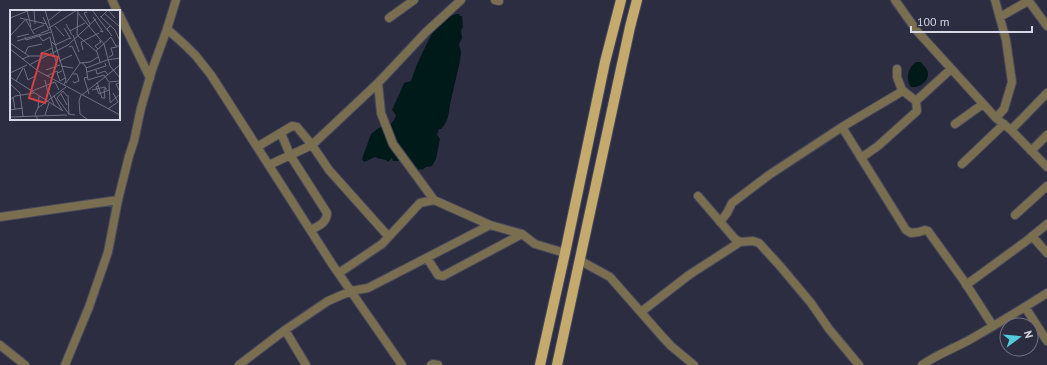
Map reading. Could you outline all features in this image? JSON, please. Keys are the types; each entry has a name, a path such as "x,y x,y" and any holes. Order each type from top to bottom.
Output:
{"main road":[{"path":"540,365 605,62 621,0"},
{"path":"557,365 637,0"}],"street":[{"path":"112,0 117,10"},
{"path":"65,365 89,306 108,252 118,200 134,141 141,108 176,0"},
{"path":"389,18 414,0"},
{"path":"268,165 312,145 378,83 426,32 461,0"},
{"path":"895,0 917,31 951,69 996,118 1011,130 1047,167"},
{"path":"995,0 1006,40 1012,82 1004,109 996,118"},
{"path":"1000,17 1028,0 1047,26"},
{"path":"120,16 150,78"},
{"path":"167,30 196,56 210,75 339,273 402,365"},
{"path":"861,158 878,146 917,111 916,101 902,90 897,77 897,69"},
{"path":"916,101 951,69"},
{"path":"378,83 381,113 393,144 434,200 490,225 522,234 535,244 565,252"},
{"path":"720,222 732,203 769,175 902,90"},
{"path":"1011,130 1047,93"},
{"path":"955,124 983,104"},
{"path":"962,164 1004,124"},
{"path":"257,147 292,126 297,127 312,145 328,170 388,236"},
{"path":"842,127 906,230 911,233 925,230 928,231 993,326"},
{"path":"281,133 290,155 327,213 327,218 325,221 311,230"},
{"path":"1031,151 1047,135"},
{"path":"1015,215 1047,186"},
{"path":"698,196 734,239 740,242"},
{"path":"0,217 118,200"},
{"path":"339,273 382,244 420,203 434,200"},
{"path":"966,285 1047,224"},
{"path":"239,365 285,330 328,301 351,290 368,288 490,225"},
{"path":"427,258 438,276 443,276 522,234"},
{"path":"1032,236 1047,253"},
{"path":"641,312 689,275 740,242 753,241 759,243 780,266 859,365"},
{"path":"579,260 610,277 671,346 694,365"},
{"path":"922,365 943,352 969,340 1047,293"},
{"path":"1025,307 1047,341"},
{"path":"285,330 306,365"},
{"path":"0,345 25,365"},
{"path":"431,365 438,365"}],"shaded area":[{"path":"456,14 462,16 463,27 461,30 462,38 459,44 461,52 460,61 448,118 443,127 439,129 437,135 440,139 436,159 432,166 426,167 422,170 420,169 418,171 400,161 393,161 392,158 388,162 376,157 364,162 362,159 371,134 379,128 393,122 395,119 396,115 392,110 395,103 404,83 411,81 417,64 432,33 447,16"},
{"path":"916,62 921,62 926,68 928,77 917,87 911,87 908,81 908,74 913,64"}]}
